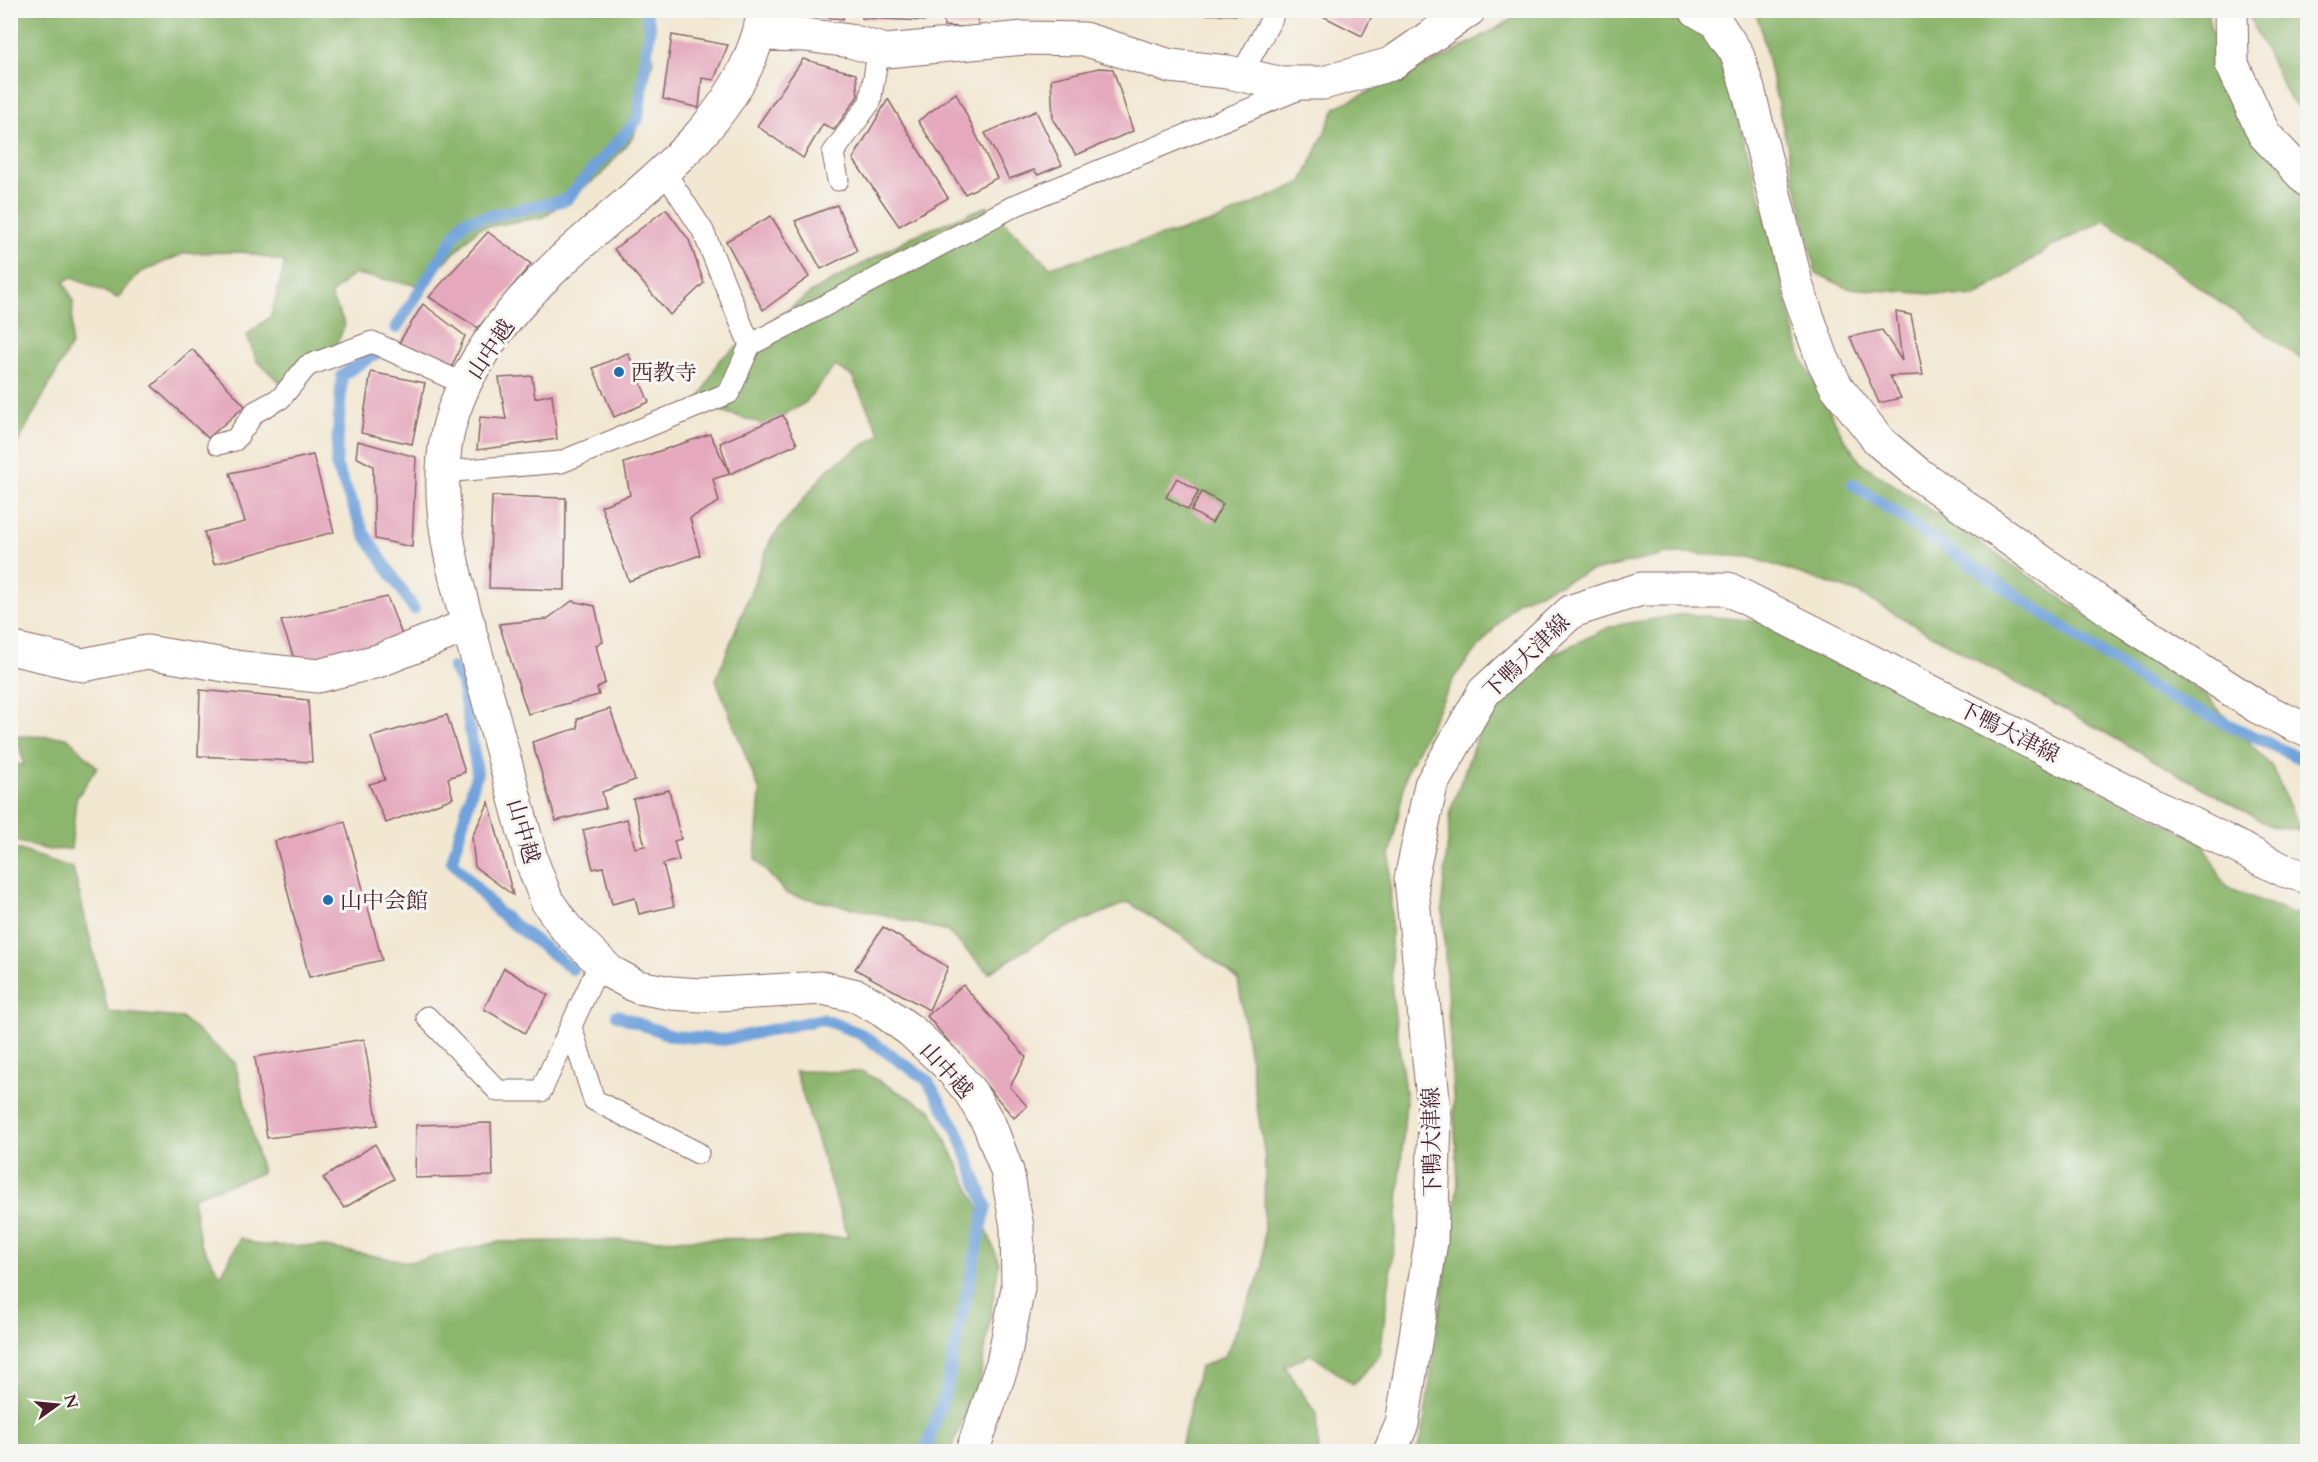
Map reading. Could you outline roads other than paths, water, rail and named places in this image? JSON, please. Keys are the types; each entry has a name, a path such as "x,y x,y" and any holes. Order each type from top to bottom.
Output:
{"street":[{"path":"761,22 805,35 850,40 886,51 1024,38 1084,39 1170,66 1241,75 1280,83 1323,83 1391,64 1469,10"},
{"path":"1696,10 1716,22 1737,54 1748,89 1797,287 1822,357 1836,386 1880,442 1918,474 2121,618 2258,707 2307,731"},
{"path":"2231,10 2232,64 2264,134 2307,181"},
{"name":"山中越","path":"761,22 743,75 726,104 705,131 664,171 550,272 493,336 466,384 446,439 442,483 445,528 526,841 547,901 566,927 610,972 638,987 701,995 823,988 857,996 882,1010 911,1031 948,1065 971,1093 990,1126 1007,1171 1017,1227 1018,1288 1003,1363 972,1452"},
{"name":"下鴨大津線","path":"1390,1452 1402,1424 1431,1242 1435,1119 1411,879 1431,785 1484,692 1572,611 1641,589 1728,589 2283,870 2307,877"},
{"path":"10,648 83,665 147,652 242,668 318,676 378,661 469,625"}],"lane":[{"path":"1241,75 1272,18"},
{"path":"838,180 833,153 870,102 879,48"},
{"path":"443,472 561,462 729,393 750,345 1016,205 1312,83"},
{"path":"664,171 703,231 750,345"},
{"path":"218,444 235,440 255,412 281,398 307,366 372,342 466,384"},
{"path":"427,1017 498,1090 541,1091 600,963"},
{"path":"571,1027 594,1100 698,1153"}],"waterway":[{"path":"396,328 464,221 566,200 638,119 650,27 645,10"},
{"path":"382,350 342,375 336,465 364,533 414,609"},
{"path":"1853,484 2157,691 2308,762"},
{"path":"453,668 462,683 477,772 452,861 499,913 572,969"},
{"path":"617,1015 672,1036 724,1040 822,1019 859,1033 927,1080 958,1132 986,1206 946,1390 925,1452"}],"place":[{"name":"西教寺","path":"619,372"},
{"name":"山中会館","path":"328,900"}]}
